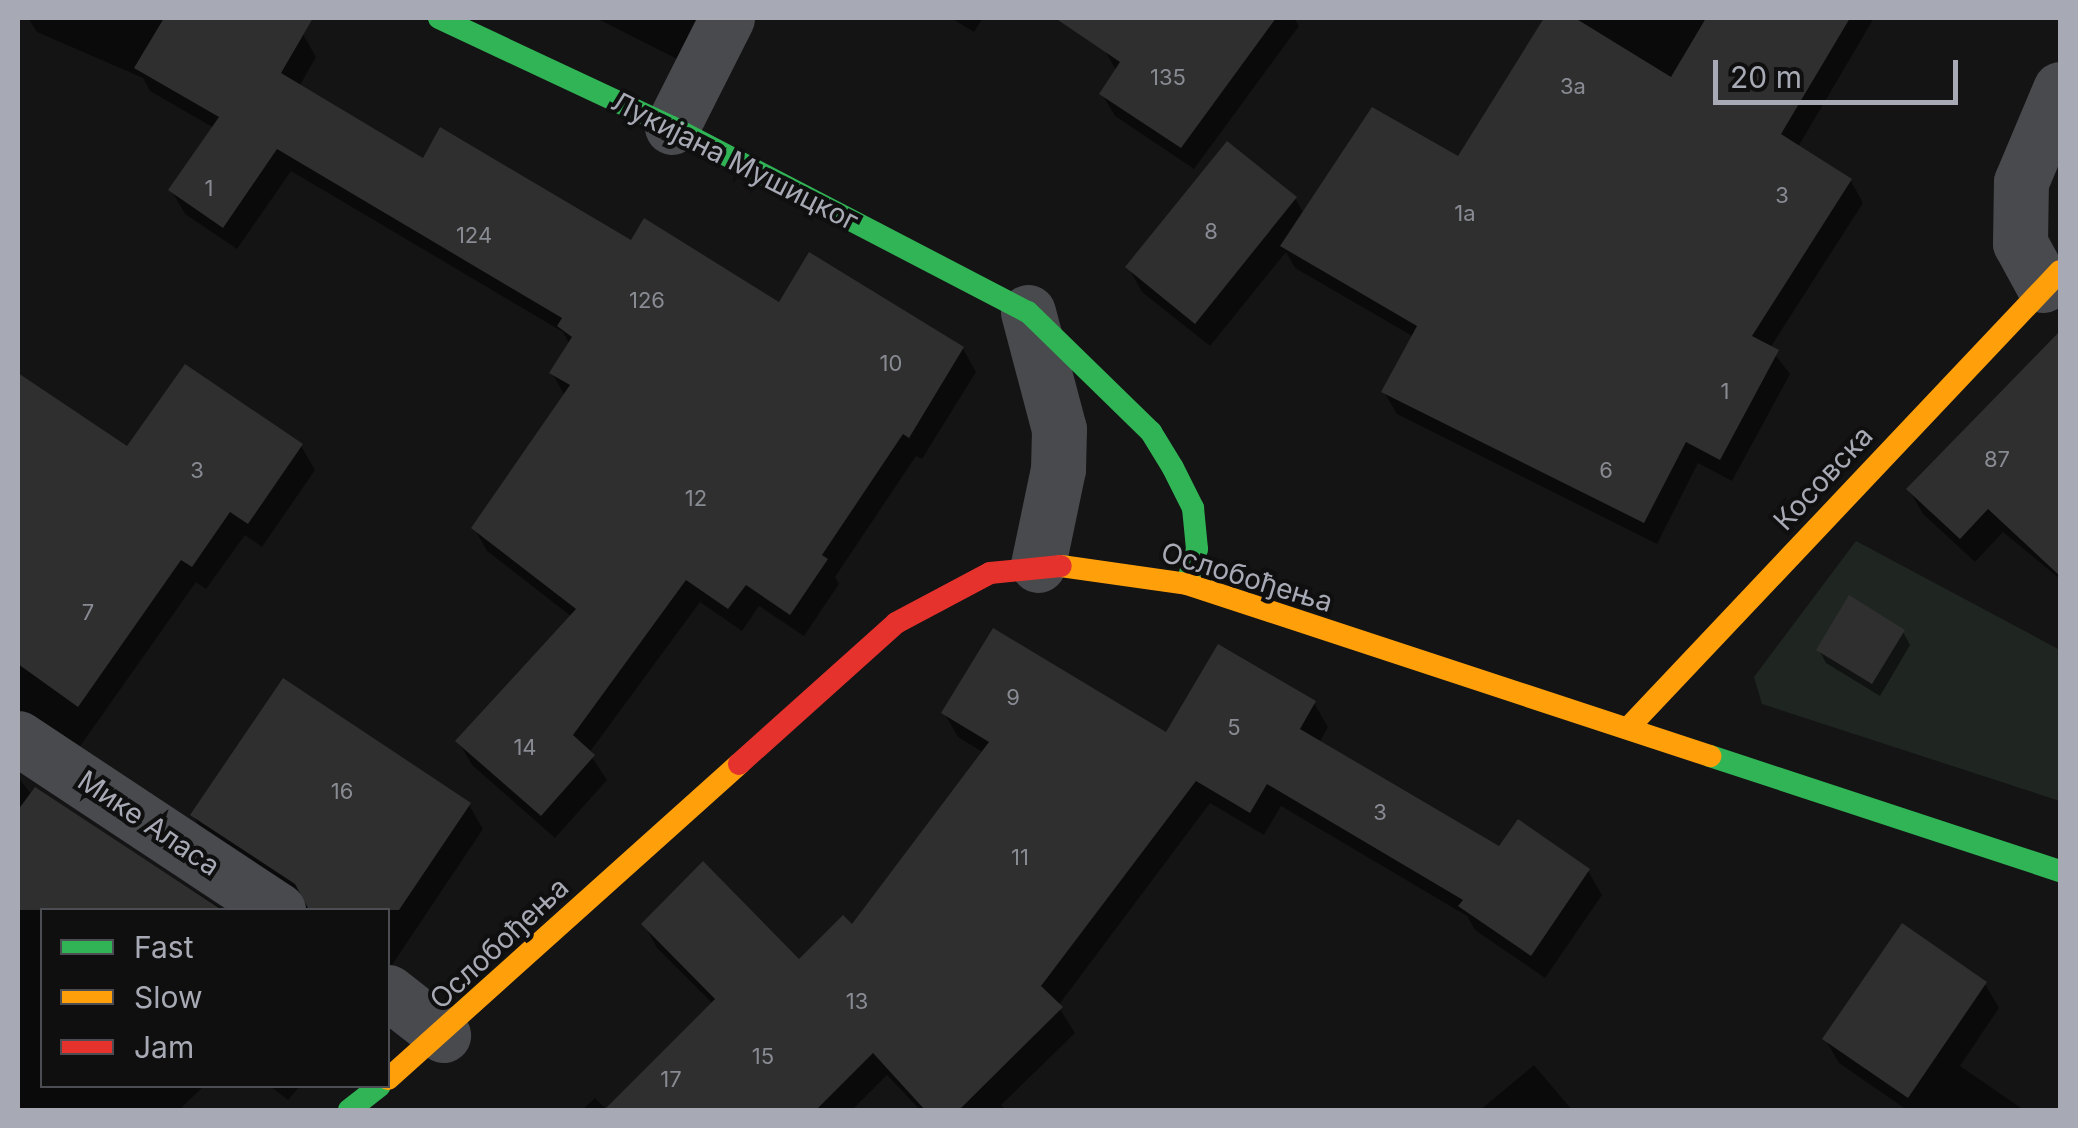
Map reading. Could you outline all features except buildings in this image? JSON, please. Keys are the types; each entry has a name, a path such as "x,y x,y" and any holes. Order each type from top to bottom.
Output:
{"street":[{"name":"Лукијана Мушицког","path":"438,18 672,127 1028,312 1151,432 1174,468 1194,522 1198,549 1188,584"},
{"path":"672,127 728,18"},
{"path":"2052,278 2020,243 2021,182 2060,89"},
{"name":"Косовска","path":"1629,727 2052,278"},
{"path":"1028,312 1059,430 1058,469 1038,565"},
{"name":"Ослобођења","path":"390,1078 444,1035 896,623 990,572 1038,565 1107,568 1188,584 1425,667 1629,727 2060,870"},
{"name":"Мике Аласа","path":"18,738 275,908"},
{"path":"390,994 444,1035"},
{"path":"348,1110 377,1088"}],"shaded area":[{"path":"1856,541 2060,650 2060,801 1762,704 1754,677"}],"traffic: fast":[{"path":"439,18 672,127 1028,312 1151,432 1173,468 1193,508 1197,549 1187,584"},
{"path":"1710,756 2060,871"},
{"path":"349,1110 377,1088"}],"traffic: slow":[{"path":"1629,727 2060,271"},
{"path":"1061,566 1187,584 1710,756"},
{"path":"390,1077 739,764"}],"traffic: jam":[{"path":"739,764 896,623 990,573 1061,566"}]}
